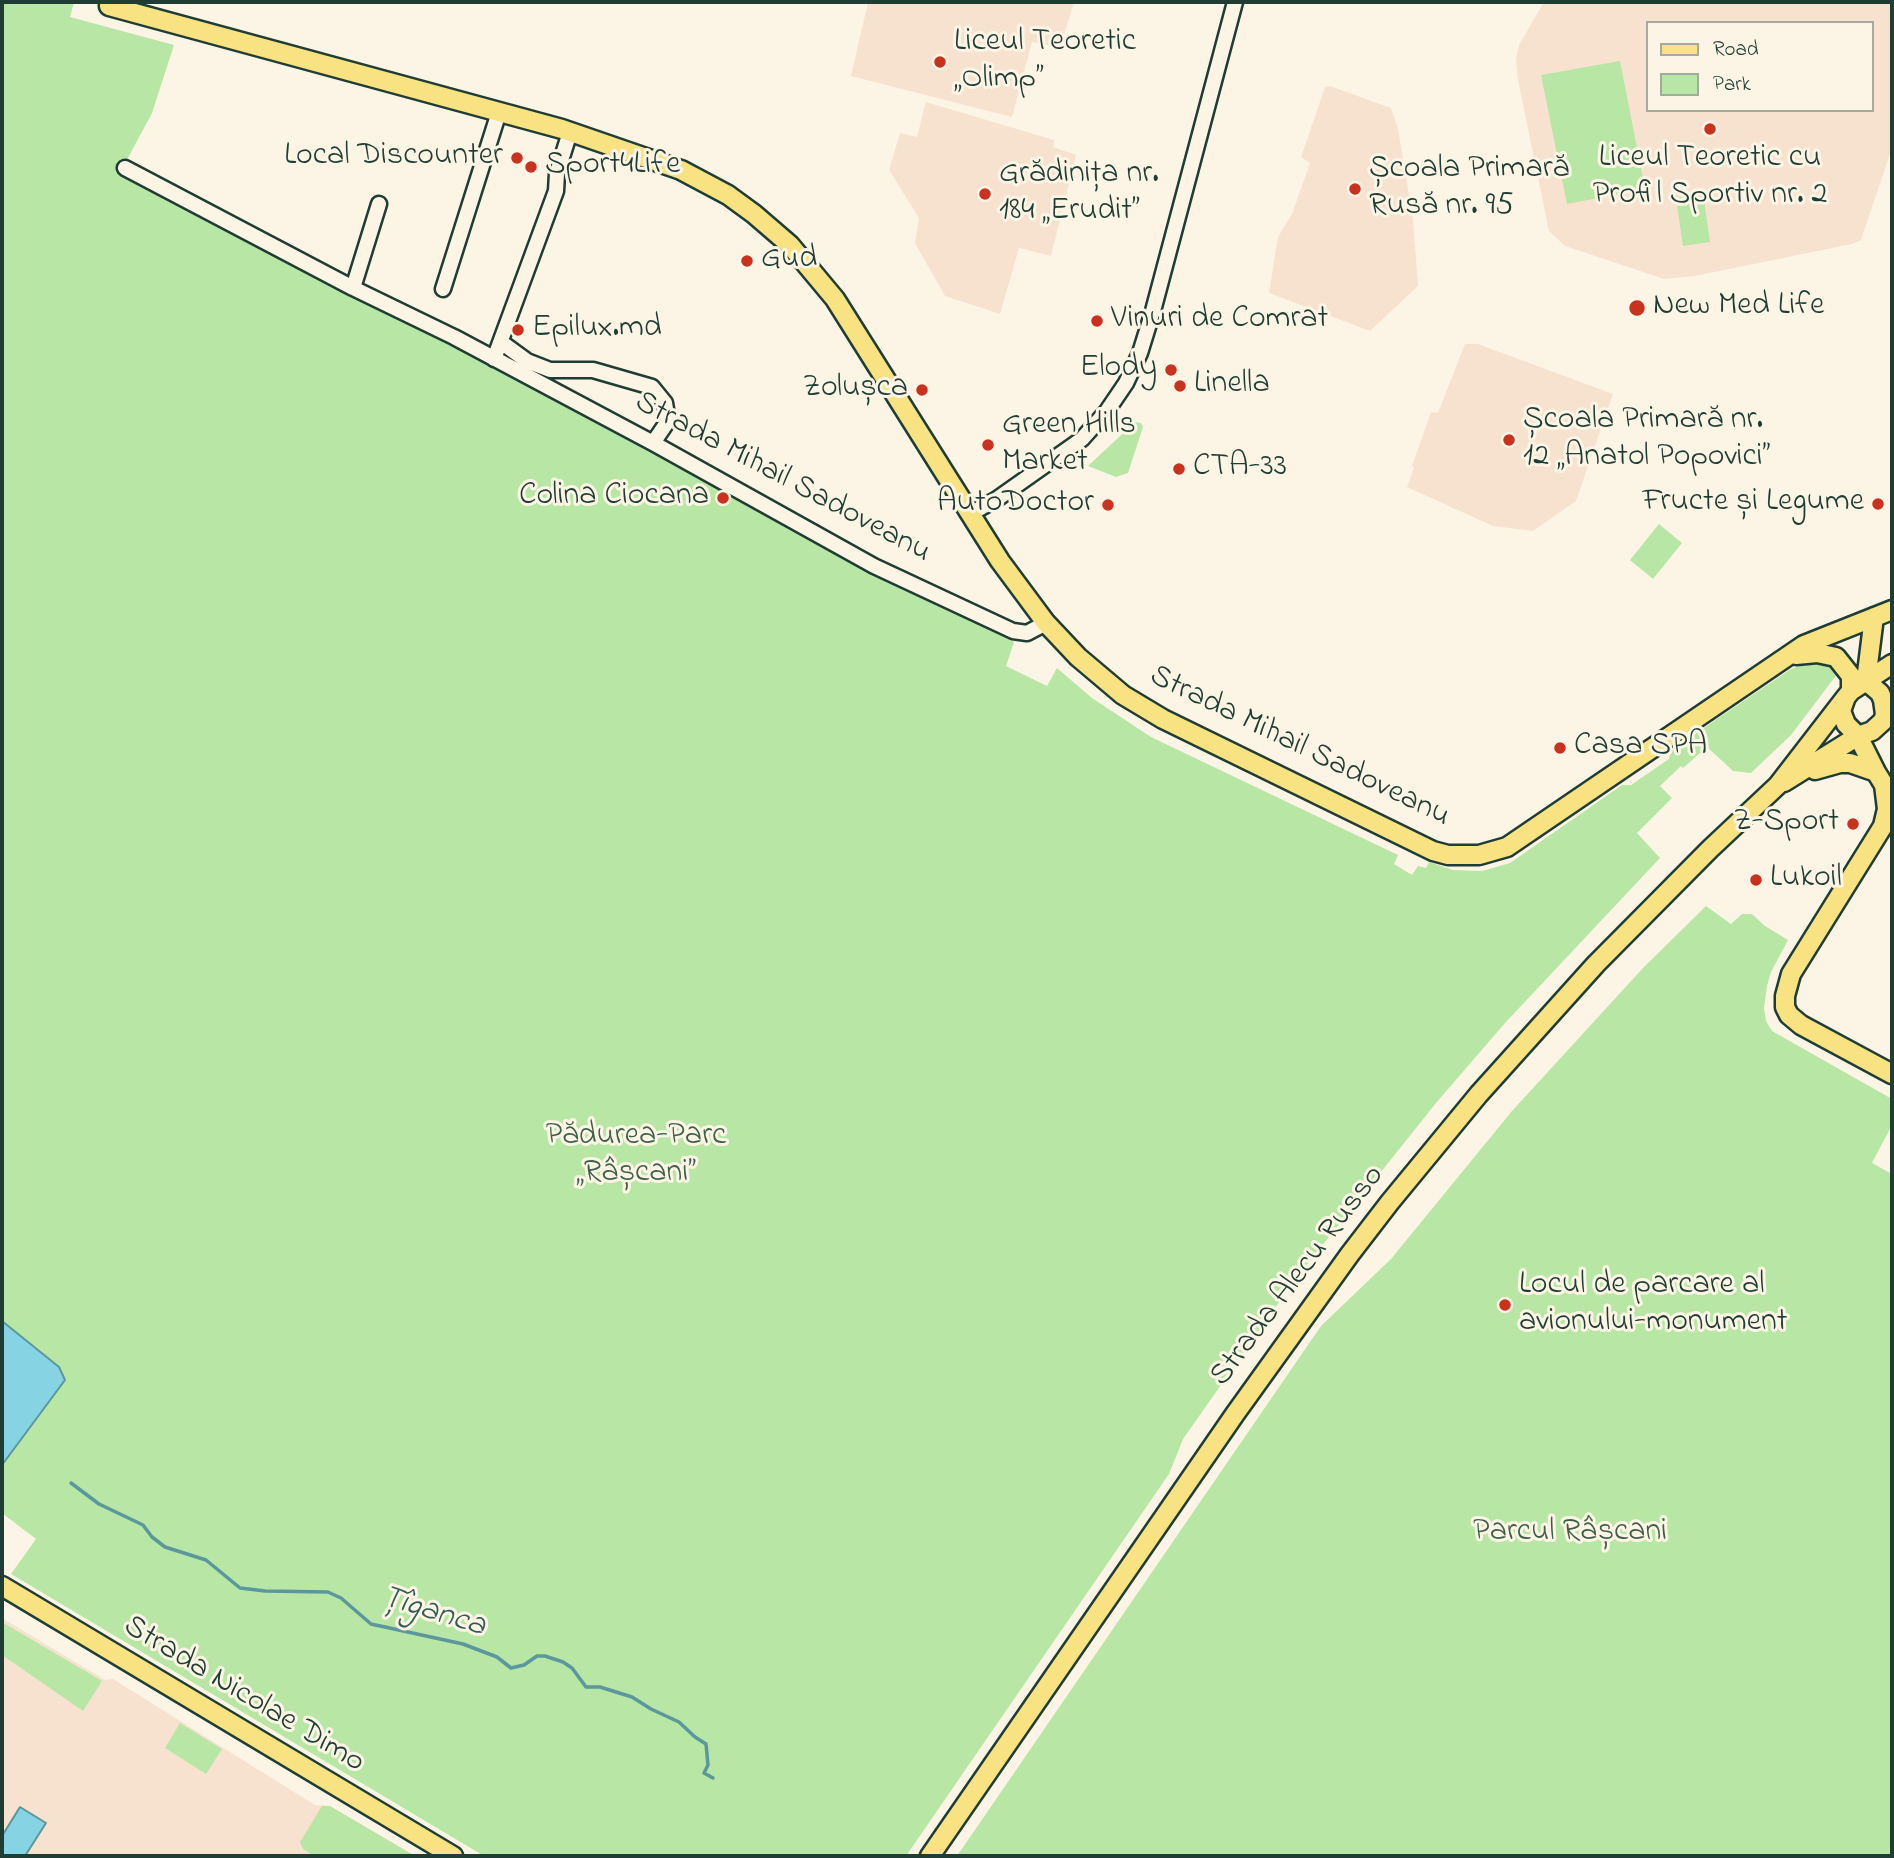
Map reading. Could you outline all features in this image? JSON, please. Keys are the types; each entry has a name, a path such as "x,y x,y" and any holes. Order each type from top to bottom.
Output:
{"main road":[{"name":"Strada Mihail Sadoveanu","path":"106,3 570,132 703,180 748,209 790,245 835,299 1000,561 1046,623 1102,679 1163,719 1433,851 1465,856 1492,853 1507,847 1804,645 1857,631"},
{"path":"1854,690 1851,676 1836,657 1833,641 1857,631 1874,617 1892,610"},
{"path":"1857,631 1854,690 1841,711 1846,724 1872,724"},
{"path":"1789,656 1809,653 1836,657"},
{"name":"Strada Alecu Russo","path":"930,1856 1235,1413 1382,1213 1479,1094 1596,964 1700,858 1778,785 1854,690 1892,664"},
{"path":"1854,690 1880,693 1885,707 1872,724 1875,772 1884,785 1888,819 1791,974 1786,985 1785,1007 1789,1015 1801,1025 1892,1074"},
{"name":"Strada Alecu Russo","path":"1778,785 1796,776 1872,724"},
{"path":"1796,776 1840,763 1850,763 1875,772"},
{"name":"Strada Nicolae Dimo","path":"2,1586 453,1856"}],"street":[{"path":"970,514 997,499 1082,439 1107,411 1130,375 1153,311 1235,2"},
{"path":"443,289 499,111"},
{"path":"494,359 556,191 557,173 570,132"},
{"name":"Strada Mihail Sadoveanu","path":"125,168 353,288 454,337 653,443 863,560 1013,631 1027,633 1046,623"},
{"path":"353,288 379,204"},
{"path":"500,342 527,361 550,370 593,370 652,387 665,403 668,421 653,443"}],"shaded area":[{"name":"Liceul Teoretic „Olimp”","path":"868,2 1074,2 1060,48 1032,42 1012,117 851,76"},
{"name":"Liceul Teoretic cu Profil Sportiv nr. 2","path":"1544,2 1883,2 1892,5 1892,148 1861,240 1695,276 1664,279 1565,246 1549,231 1516,59 1519,45"},
{"name":"Școala Primară Rusă nr. 95","path":"1330,86 1391,108 1398,129 1413,219 1418,286 1370,331 1269,293 1278,237 1292,214 1310,163 1301,157 1325,87"},
{"name":"Grădinița nr. 184 „Erudit”","path":"926,102 1054,140 1053,147 1076,155 1051,256 1019,248 1000,314 945,296 915,243 919,218 889,170 900,133 917,137"},
{"name":"Școala Primară nr. 12 „Anatol Popovici”","path":"1465,344 1478,344 1613,394 1576,501 1533,531 1493,526 1407,487 1431,412 1438,413"},
{"path":"2,1618 105,1680 113,1679 315,1805 330,1806 415,1856 2,1856"}],"green space":[{"name":"Pădurea-Parc „Râșcani”","path":"2,2 74,2 70,17 174,45 152,113 122,169 657,453 877,574 1006,635 1014,642 1006,666 1047,686 1057,668 1092,698 1151,737 1398,855 1394,864 1412,875 1418,866 1426,868 1429,862 1453,870 1482,871 1510,863 1622,785 1631,785 1669,759 1671,750 1791,669 1813,661 1831,665 1838,673 1791,735 1751,773 1733,771 1707,747 1660,786 1672,798 1637,833 1660,858 1505,1023 1436,1103 1294,1281 1183,1439 1169,1474 906,1856 484,1856 11,1574 36,1539 2,1513 2,1465 65,1380 59,1367 2,1321"},
{"path":"1620,61 1645,189 1567,204 1541,75"},
{"path":"1703,193 1710,242 1683,246 1676,198"},
{"path":"1135,422 1141,423 1143,427 1128,473 1116,477 1088,466"},
{"path":"1659,524 1682,543 1653,579 1630,560"},
{"name":"Parcul Râșcani","path":"1706,906 1731,924 1742,914 1752,914 1765,926 1788,940 1771,972 1767,986 1764,1008 1766,1021 1772,1031 1892,1099 1892,1125 1872,1163 1892,1174 1892,1856 957,1856 1321,1326 1391,1259 1512,1111 1643,968"},
{"path":"2,1622 102,1681 83,1711 2,1655"},
{"path":"180,1723 222,1749 206,1774 165,1748"},
{"path":"322,1806 330,1806 415,1856 314,1856 303,1849 300,1842"}],"water":[{"path":"2,1321 59,1367 65,1380 2,1465"},
{"path":"20,1807 46,1823 25,1856 2,1856 2,1836"}],"waterway":[{"name":"Țîganca","path":"71,1483 99,1504 143,1525 152,1537 165,1547 206,1560 240,1588 328,1592 341,1598 371,1624 463,1644 497,1657 511,1668 524,1665 537,1656 563,1662 572,1668 586,1687 600,1687 632,1697 679,1722 706,1744 708,1765 704,1773 713,1778"}],"place":[{"name":"Liceul Teoretic „Olimp”","path":"940,62"},
{"name":"Liceul Teoretic cu Profil Sportiv nr. 2","path":"1710,129"},
{"name":"Local Discounter","path":"517,158"},
{"name":"Sport4Life","path":"531,167"},
{"name":"Școala Primară Rusă nr. 95","path":"1355,189"},
{"name":"Grădinița nr. 184 „Erudit”","path":"985,194"},
{"name":"Gud","path":"747,261"},
{"name":"New Med Life","path":"1637,308"},
{"name":"Vinuri de Comrat","path":"1097,321"},
{"name":"Epilux.md","path":"518,330"},
{"name":"Elody","path":"1171,370"},
{"name":"Linella","path":"1180,386"},
{"name":"Zolușca","path":"922,390"},
{"name":"Școala Primară nr. 12 „Anatol Popovici”","path":"1509,440"},
{"name":"Green Hills Market","path":"988,445"},
{"name":"CTA-33","path":"1179,469"},
{"name":"Colina Ciocana","path":"723,498"},
{"name":"Fructe și Legume","path":"1878,504"},
{"name":"AutoDoctor","path":"1108,505"},
{"name":"Casa SPA","path":"1560,748"},
{"name":"Z-Sport","path":"1853,824"},
{"name":"Lukoil","path":"1756,880"},
{"name":"Locul de parcare al avionului-monument","path":"1505,1305"}]}
